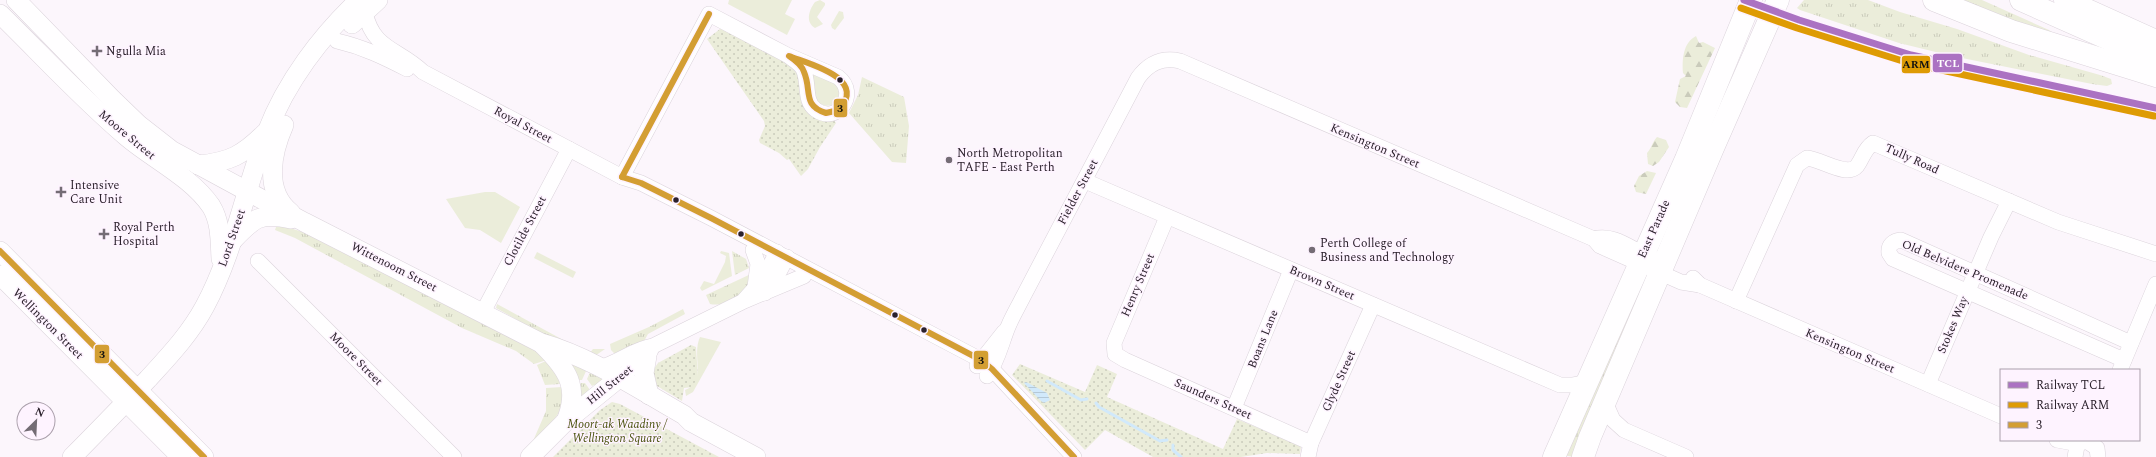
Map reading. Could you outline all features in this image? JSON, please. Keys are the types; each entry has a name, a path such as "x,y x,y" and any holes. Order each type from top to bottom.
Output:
{"highway":[{"path":"1732,44 1742,0"},
{"name":"East Parade","path":"1554,457 1686,159 1751,0"},
{"name":"East Parade","path":"1583,457 1590,437 1662,268 1778,0"},
{"path":"1934,0 2010,31 2156,76"},
{"path":"2021,0 2156,60"},
{"path":"2065,0 2156,41"},
{"path":"2100,0 2156,28"}],"main road":[{"name":"Moore Street","path":"16,0 62,49 139,125 171,150 247,190"},
{"path":"304,222 287,210 279,198 272,176 272,160 280,133 309,78 368,4"},
{"name":"Lord Street","path":"72,457 186,338 205,306 221,270 267,131 296,75 341,18 368,4"},
{"name":"Moore Street","path":"0,14 99,112 128,138 195,189 211,206 220,230 221,270"},
{"path":"198,165 218,163 241,154 267,131"},
{"name":"Wittenoom Street","path":"247,190 304,222 540,343 569,352 619,378 684,415 691,422 756,457"},
{"path":"230,244 249,223 259,217 275,216 304,222"},
{"name":"Wellington Street","path":"0,251 131,396 181,457"},
{"name":"Wellington Street","path":"0,275 131,396 204,457"},
{"name":"Wittenoom Street","path":"540,343 560,362 570,379 571,404 566,421"},
{"path":"649,395 644,373 650,351"},
{"name":"Hill Street","path":"530,457 566,421 619,378"},
{"name":"Wittenoom Street","path":"598,394 610,391 621,392 682,422 691,422"}],"street":[{"name":"Royal Street","path":"368,4 368,26 378,41 414,63 423,72 622,177 640,191 753,250 780,259 804,276 984,368 1065,457"},
{"path":"622,177 709,14 787,55"},
{"name":"Royal Street","path":"337,42 356,45 374,52 409,70 423,72"},
{"name":"Kensington Street","path":"1156,62 1171,59 1180,61 1594,238 1600,246 1641,259 1662,268 1685,272 1700,284 1736,301 2000,416"},
{"name":"Fielder Street","path":"984,368 995,340 1007,328 1138,78 1143,71 1156,62"},
{"name":"Tully Road","path":"1736,301 1797,166 1807,158 1820,160 1843,170 1851,170 1856,167 1869,146 1873,143 2069,226 2156,254"},
{"name":"Clotilde Street","path":"482,312 569,149"},
{"name":"Royal Street","path":"622,177 641,183 984,368 1074,457"},
{"name":"Brown Street","path":"1084,181 1560,386"},
{"name":"Stokes Way","path":"1928,384 1975,273 2009,201"},
{"name":"Henry Street","path":"1115,354 1114,343 1167,217"},
{"name":"Old Belvidere Promenade","path":"2122,365 1893,259 1889,253 1889,246 1893,242 1901,240 2131,343"},
{"path":"753,250 758,268 759,292 804,276"},
{"name":"Hill Street","path":"619,378 650,351 759,292 780,259"},
{"name":"Moore Street","path":"258,261 454,457"},
{"name":"Boans Lane","path":"1234,408 1291,270"},
{"path":"2122,365 2156,284"},
{"name":"Glyde Street","path":"1310,450 1373,305"},
{"name":"Hill Street","path":"599,368 612,364 635,352 650,351"},
{"name":"Saunders Street","path":"1115,354 1125,360 1234,408 1310,450"},
{"path":"1560,386 1588,382"},
{"path":"1560,386 1570,398 1575,410"},
{"path":"1605,402 1613,420 1624,430 1686,457"},
{"path":"1590,437 1606,431 1624,430"},
{"path":"2060,441 2086,447"}],"green space":[{"path":"729,0 792,0 785,14 795,19 787,35 728,4"},
{"path":"820,0 825,3 825,5 817,17 823,24 815,28 810,23 809,16 815,2"},
{"path":"1804,0 1868,0 1900,12 1957,29 2029,55 2100,75 2111,79 2112,84 2107,86 2092,84 1952,56 1899,43 1800,10 1797,8"},
{"path":"1961,0 1982,0 2049,30 2058,37 2054,39"},
{"path":"839,11 843,12 844,18 835,30 831,25"},
{"path":"720,29 790,63 836,123 808,169 801,176 789,159 787,160 779,153 760,143 759,140 765,126 764,121 707,39"},
{"path":"1696,36 1699,43 1703,42 1715,48 1687,108 1680,107 1675,102 1680,79 1686,76 1683,73 1684,52 1688,43"},
{"path":"811,71 835,82 840,88 840,100 828,106 816,101"},
{"path":"862,77 904,97 909,126 906,163 892,162 849,113 858,95"},
{"path":"1657,137 1666,140 1669,147 1659,162 1653,166 1648,164 1647,153"},
{"path":"1647,171 1656,173 1646,194 1636,192 1634,186 1639,176"},
{"path":"485,192 495,192 520,207 501,243 480,230 465,228 446,199"},
{"path":"277,224 306,233 533,347 547,360 534,364 516,351 462,328 295,238 275,230"},
{"path":"721,251 729,253 732,276 702,291 700,288 704,281 714,284 725,262 726,256 720,253"},
{"path":"732,251 746,259 749,268 735,275"},
{"path":"537,252 576,272 573,278 534,258"},
{"path":"753,273 749,285 737,297 721,304 710,304 706,295"},
{"path":"1644,281 1650,283 1575,457 1562,455 1594,382 1612,353"},
{"path":"497,304 589,354 593,349 605,349 592,358 566,347 496,308"},
{"path":"683,309 685,314 648,334 643,343 617,356 611,350 610,344 649,327"},
{"path":"700,337 721,342 693,392 686,396 685,390 692,386 696,381 698,368 697,352"},
{"path":"691,345 696,347 698,378 693,387 684,388 682,401 652,383 651,373 658,363"},
{"path":"548,360 553,364 560,384 545,385 537,365"},
{"path":"570,361 587,369 582,380 578,380"},
{"path":"1020,364 1085,392 1097,365 1117,374 1107,397 1223,449 1237,419 1301,446 1300,454 1267,453 1241,457 1153,457 1105,430 1085,450 1012,375"},
{"path":"591,370 606,376 596,387 594,385 592,386 587,379"},
{"path":"581,383 585,383 590,390 580,399 580,385"},
{"path":"562,387 563,396 560,411 551,423 533,441 546,411 546,388"},
{"name":"Moort-ak Waadiny / Wellington Square","path":"612,402 620,404 719,457 553,457 600,410"}],"water":[{"path":"1026,382 1047,393 1050,400 1044,403 1041,401 1024,383"}],"waterway":[{"path":"1047,381 1081,400 1087,399"},
{"path":"1096,403 1099,407 1160,441 1167,440"},
{"path":"1173,445 1173,450 1181,457"}],"rail line":[{"name":"TCL","path":"1744,0 1799,20 1911,55 2156,108"},
{"name":"ARM","path":"1741,8 1797,28 1909,63 2154,116"}],"transit line":[{"name":"3","path":"622,177 709,14"},
{"name":"3","path":"789,56 821,68 841,81 846,89 846,99 839,110 826,113 818,110 814,106 809,97 803,69 789,56"},
{"name":"3","path":"622,177 641,183 711,218 981,360 992,369 1074,457"},
{"name":"3","path":"0,251 204,457"}],"place":[{"name":"Ngulla Mia","path":"97,51"},
{"name":"North Metropolitan TAFE - East Perth","path":"949,160"},
{"name":"Intensive Care Unit","path":"61,192"},
{"name":"Royal Perth Hospital","path":"104,234"},
{"name":"Perth College of Business and Technology","path":"1312,250"}]}
